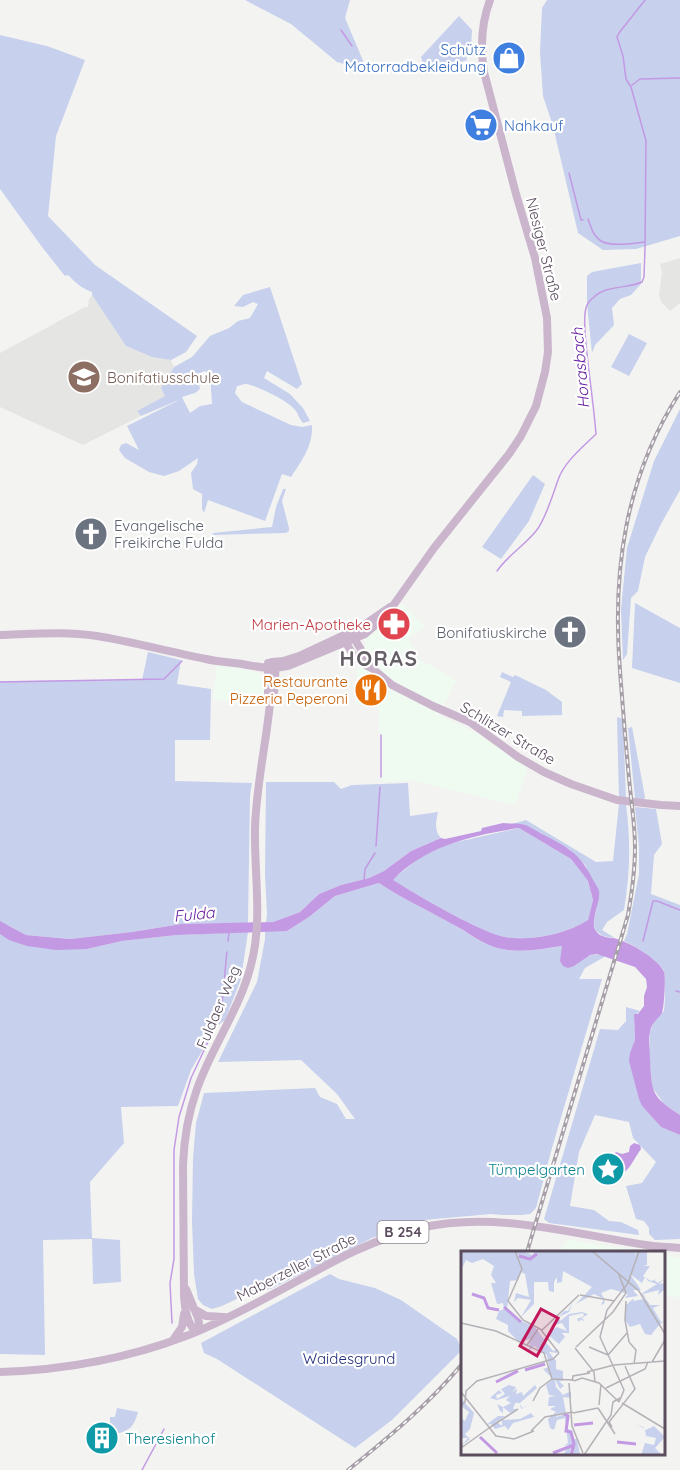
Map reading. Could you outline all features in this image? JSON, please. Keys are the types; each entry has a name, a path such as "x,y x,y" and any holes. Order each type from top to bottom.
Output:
{"main road":[{"name":"Niesiger Straße","path":"348,637 365,634 379,623 434,548 515,445 536,406 545,372 548,352 547,318 540,278 484,72 483,21 490,0"},
{"path":"0,636 60,633 96,636 209,660 288,666 348,637"},
{"name":"Schlitzer Straße","path":"348,637 373,669 399,689 470,722 544,772 617,800 680,806"},
{"name":"Fuldaer Weg","path":"196,1332 199,1323 189,1308 184,1284 184,1144 198,1088 240,998 254,953 257,920 256,813 270,703 268,694 272,665"},
{"name":"Maberzeller Straße","path":"0,1372 34,1371 92,1363 171,1342 227,1317 372,1243 403,1232 435,1225 498,1221 680,1248"},
{"path":"171,1342 182,1327 189,1308 206,1316 227,1317"}],"shaded area":[{"path":"680,258 680,303 670,311 661,302 659,295 662,272 660,264"},
{"name":"Bonifatiusschule","path":"92,295 126,346 152,357 171,360 174,367 161,388 165,396 137,411 141,416 83,445 0,407 0,353 88,307"},
{"path":"402,603 425,627 408,638 417,658 456,680 439,715 479,734 528,767 515,805 416,780 382,782 378,704 355,704 358,669 372,658 365,648 365,638"},
{"path":"217,665 261,674 264,683 264,703 213,700"},
{"path":"503,823 524,825 571,851 587,869 599,891 594,917 596,931 603,936 617,939 636,948 651,957 661,967 664,972 665,993 662,1013 652,1026 649,1035 651,1079 658,1098 680,1115 680,1135 661,1127 642,1106 639,1099 629,1061 635,1040 634,1014 638,1014 644,1006 647,987 646,979 635,967 597,954 590,955 568,968 560,961 562,946 524,951 495,947 482,942 379,883 335,896 287,931 177,935 122,941 87,949 56,950 27,946 9,940 0,934 0,921 26,935 70,939 181,924 273,922 300,912 319,894 384,871 411,851 441,838 481,831 482,828","holes":["519,828 571,859 588,881 593,900 588,920 562,932 532,938 499,936 486,931 393,880 406,868 435,850 484,834"]},
{"path":"634,1143 640,1145 641,1149 632,1164 626,1171 610,1178 606,1157 611,1157 616,1152 622,1154 629,1152 630,1146"},
{"path":"568,1240 639,1251 560,1251"},
{"path":"665,1255 680,1258 680,1297 665,1296"}],"green space":[{"path":"245,0 350,0 345,18 364,63 355,74 348,65 337,62 291,24"},
{"path":"547,0 680,0 680,236 636,249 603,250 578,233 553,126 543,96 540,52 542,8"},
{"path":"459,16 472,30 471,48 464,49 467,60 426,74 421,57"},
{"path":"0,35 47,46 85,60 56,136 48,216 95,265 197,336 186,352 171,360 152,357 126,346 92,292 79,285 68,275 65,276 0,189"},
{"path":"641,263 641,284 631,295 620,299 612,308 614,325 595,345 592,353 587,304 587,276 592,272"},
{"path":"270,287 302,384 297,389 267,371 264,378 290,394 303,408 310,421 303,423 293,407 257,387 244,384 237,386 235,393 242,402 291,425 302,427 312,425 311,440 306,452 291,477 282,474 265,521 208,500 204,513 202,494 193,489 191,473 198,458 179,471 164,476 149,472 125,458 119,450 121,445 126,443 139,450 127,426 181,399 141,416 137,411 165,396 161,388 174,367 192,357 210,336 229,328 238,321 250,318 258,304 253,302 243,307 234,306 243,295","holes":["204,371 210,373 212,404 200,406 190,413 182,397 200,389 199,384 192,378"]},
{"path":"629,334 647,343 629,376 611,367"},
{"path":"680,409 680,490 645,557 638,591 631,598 627,654 623,660 621,609 627,548 654,461"},
{"path":"533,475 545,484 529,521 501,559 482,547"},
{"path":"283,489 286,489 282,501 289,528 286,533 212,535 213,533 272,527"},
{"path":"635,603 680,628 680,683 632,668"},
{"path":"148,652 181,660 177,684 211,689 210,740 175,740 175,781 252,783 248,923 181,924 70,939 26,935 8,925 12,936 87,949 122,941 177,935 248,932 241,979 225,1020 216,1027 191,1070 178,1106 121,1107 124,1143 90,1182 92,1238 120,1240 121,1282 93,1284 92,1239 43,1240 45,1355 0,1354 0,681 142,680"},
{"path":"502,672 513,677 515,675 546,690 562,702 562,715 522,716 522,711 504,710 503,717 497,716 511,682 500,677"},
{"path":"617,717 623,719 626,799 619,798"},
{"path":"632,727 644,800 635,798 628,728"},
{"path":"266,782 334,782 341,789 352,785 408,783 410,816 438,812 436,829 441,838 411,851 384,871 369,878 341,885 319,894 300,912 266,923"},
{"path":"619,804 626,805 629,832 626,897 624,910 607,922 602,930 615,938 603,936 596,931 593,922 597,908 586,866 569,849 522,824 512,824 526,820 596,862 613,861"},
{"path":"635,807 656,809 662,844 654,855 651,894 680,905 680,1115 664,1104 652,1087 650,1032 655,1019 664,1011 664,972 656,961 624,941 639,874"},
{"path":"519,828 571,859 588,881 593,900 588,920 552,935 531,938 499,936 461,919 392,880 419,858 448,844"},
{"path":"379,883 476,939 495,947 525,951 563,946 574,966 589,956 596,954 606,956 585,968 579,979 602,979 536,1208 530,1214 521,1215 491,1214 424,1220 372,1238 271,1289 255,1290 212,1309 203,1305 198,1299 194,1274 192,1222 196,1123 204,1093 315,1088 320,1097 337,1104 346,1119 355,1119 337,1094 301,1060 218,1062 257,982 265,931 287,931 335,896"},
{"path":"626,1007 640,1011 634,1014 634,1045 642,1106 661,1127 680,1135 680,1239 655,1240 649,1234 649,1228 644,1221 636,1219 626,1186 642,1183 656,1162 633,1138 629,1122 595,1115 579,1152 570,1206 594,1210 609,1221 621,1222 638,1230 639,1235 549,1223 544,1219 600,1029 618,1030 626,1021"},
{"name":"Waidesgrund","path":"330,1274 339,1279 375,1288 401,1300 457,1339 461,1351 392,1420 355,1448 217,1359 204,1353 201,1343"},
{"path":"117,1408 138,1412 130,1428 114,1434 115,1429 110,1423 110,1417 115,1417"}],"waterway":[{"name":"Horasbach","path":"497,571 539,527 561,473 574,455 596,434 585,336 584,321 587,305 599,293 642,282 644,277 646,141 631,87 626,79 623,56 617,37 645,0"},
{"path":"341,30 352,46"},
{"path":"632,85 640,79 680,78"},
{"path":"569,173 581,220 583,220"},
{"path":"588,219 596,237 605,243 645,242"},
{"path":"0,682 164,679 182,661"},
{"name":"Horasbach","path":"381,735 381,777"},
{"name":"Horasbach","path":"376,846 380,787"},
{"name":"Horasbach","path":"364,880 365,869 375,853"},
{"path":"643,941 653,901 680,910"},
{"path":"228,941 229,933"},
{"path":"217,1020 223,995 227,952"},
{"path":"676,991 680,992"},
{"path":"172,1323 170,1283 174,1259 174,1150 179,1117 191,1078 215,1027"},
{"path":"142,1470 164,1429"}],"railway":[{"path":"527,1251 628,915 634,873 635,840 618,634 621,561 626,526 646,457 661,424 680,392"},
{"path":"348,1470 393,1433 461,1365"}],"place":[{"name":"Schütz Motorradbekleidung","path":"509,58"},
{"name":"Nahkauf","path":"481,125"},
{"name":"Bonifatiusschule","path":"84,377"},
{"name":"Evangelische Freikirche Fulda","path":"91,534"},
{"name":"Marien-Apotheke","path":"394,624"},
{"name":"Bonifatiuskirche","path":"570,632"},
{"name":"Restaurante Pizzeria Peperoni","path":"371,690"},
{"name":"Tümpelgarten","path":"608,1169"},
{"name":"Theresienhof","path":"102,1438"}],"district":[{"name":"HORAS","path":"379,658"}],"water label":[{"name":"Fulda","path":"194,914"}]}
